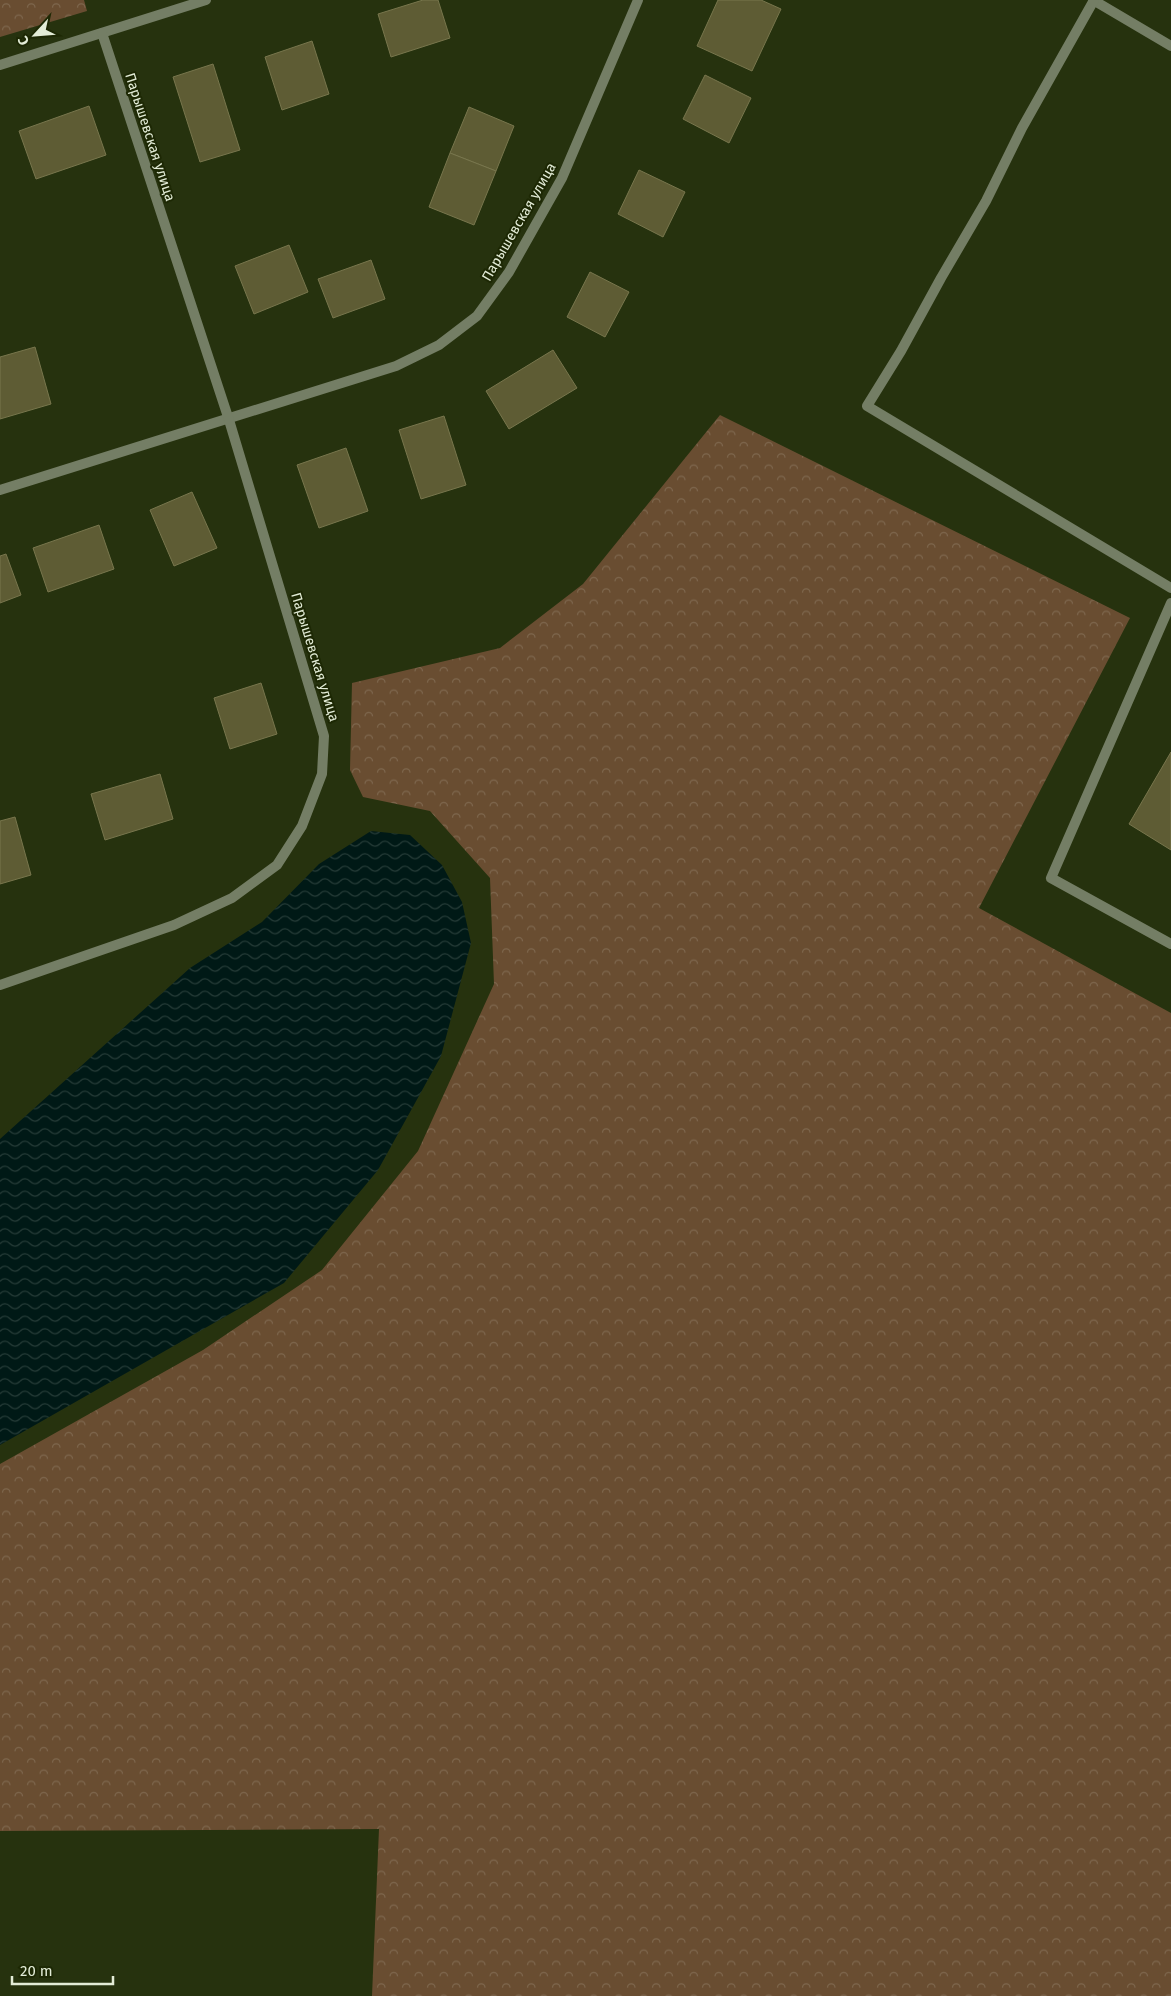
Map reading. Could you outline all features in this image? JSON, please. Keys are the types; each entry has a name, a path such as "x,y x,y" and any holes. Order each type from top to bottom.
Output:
{"street":[{"path":"0,65 206,0"},
{"name":"Парышевская улица","path":"0,490 396,366 439,345 477,316 509,272 562,178 638,0"},
{"path":"1171,46 1094,0 1022,128 986,201 901,351 867,406 1171,588"},
{"name":"Парышевская улица","path":"0,985 174,925 232,898 277,864 302,826 322,774 324,736 228,420 102,33"},
{"path":"1171,603 1051,878 1171,944"}],"green space":[{"path":"0,0 84,0 87,11 0,37"},
{"path":"720,415 1130,618 979,908 1171,1013 1171,1996 372,1996 379,1829 0,1831 0,1464 203,1350 322,1270 418,1151 494,984 490,878 430,811 363,797 350,770 352,683 500,648 583,584"}],"water":[{"path":"371,831 410,835 442,865 462,902 471,943 441,1056 378,1170 284,1283 0,1445 0,1139 190,968 262,922 319,864"}],"building":[{"path":"423,0 438,0 450,38 391,57 378,14"},
{"path":"718,0 761,0 781,9 752,71 697,46"},
{"path":"312,41 329,94 282,110 265,57"},
{"path":"213,64 240,150 200,162 173,77"},
{"path":"705,75 751,98 729,143 683,119"},
{"path":"89,106 106,155 36,179 19,131"},
{"path":"469,107 514,126 496,171 450,153"},
{"path":"450,153 496,171 474,225 429,207"},
{"path":"639,170 685,192 663,237 618,214"},
{"path":"289,245 308,292 254,314 235,266"},
{"path":"371,260 385,299 333,318 318,279"},
{"path":"590,272 629,292 605,337 567,317"},
{"path":"35,347 51,404 0,419 0,357"},
{"path":"553,350 577,388 509,429 486,391"},
{"path":"444,416 466,485 421,499 399,430"},
{"path":"346,448 368,511 319,528 297,465"},
{"path":"192,492 217,548 174,566 150,510"},
{"path":"99,525 114,569 48,592 33,548"},
{"path":"6,554 21,595 0,603 0,556"},
{"path":"261,683 277,734 230,749 214,698"},
{"path":"1171,752 1171,850 1129,824"},
{"path":"160,774 173,819 105,840 91,794"},
{"path":"15,817 31,875 0,884 0,821"}]}
